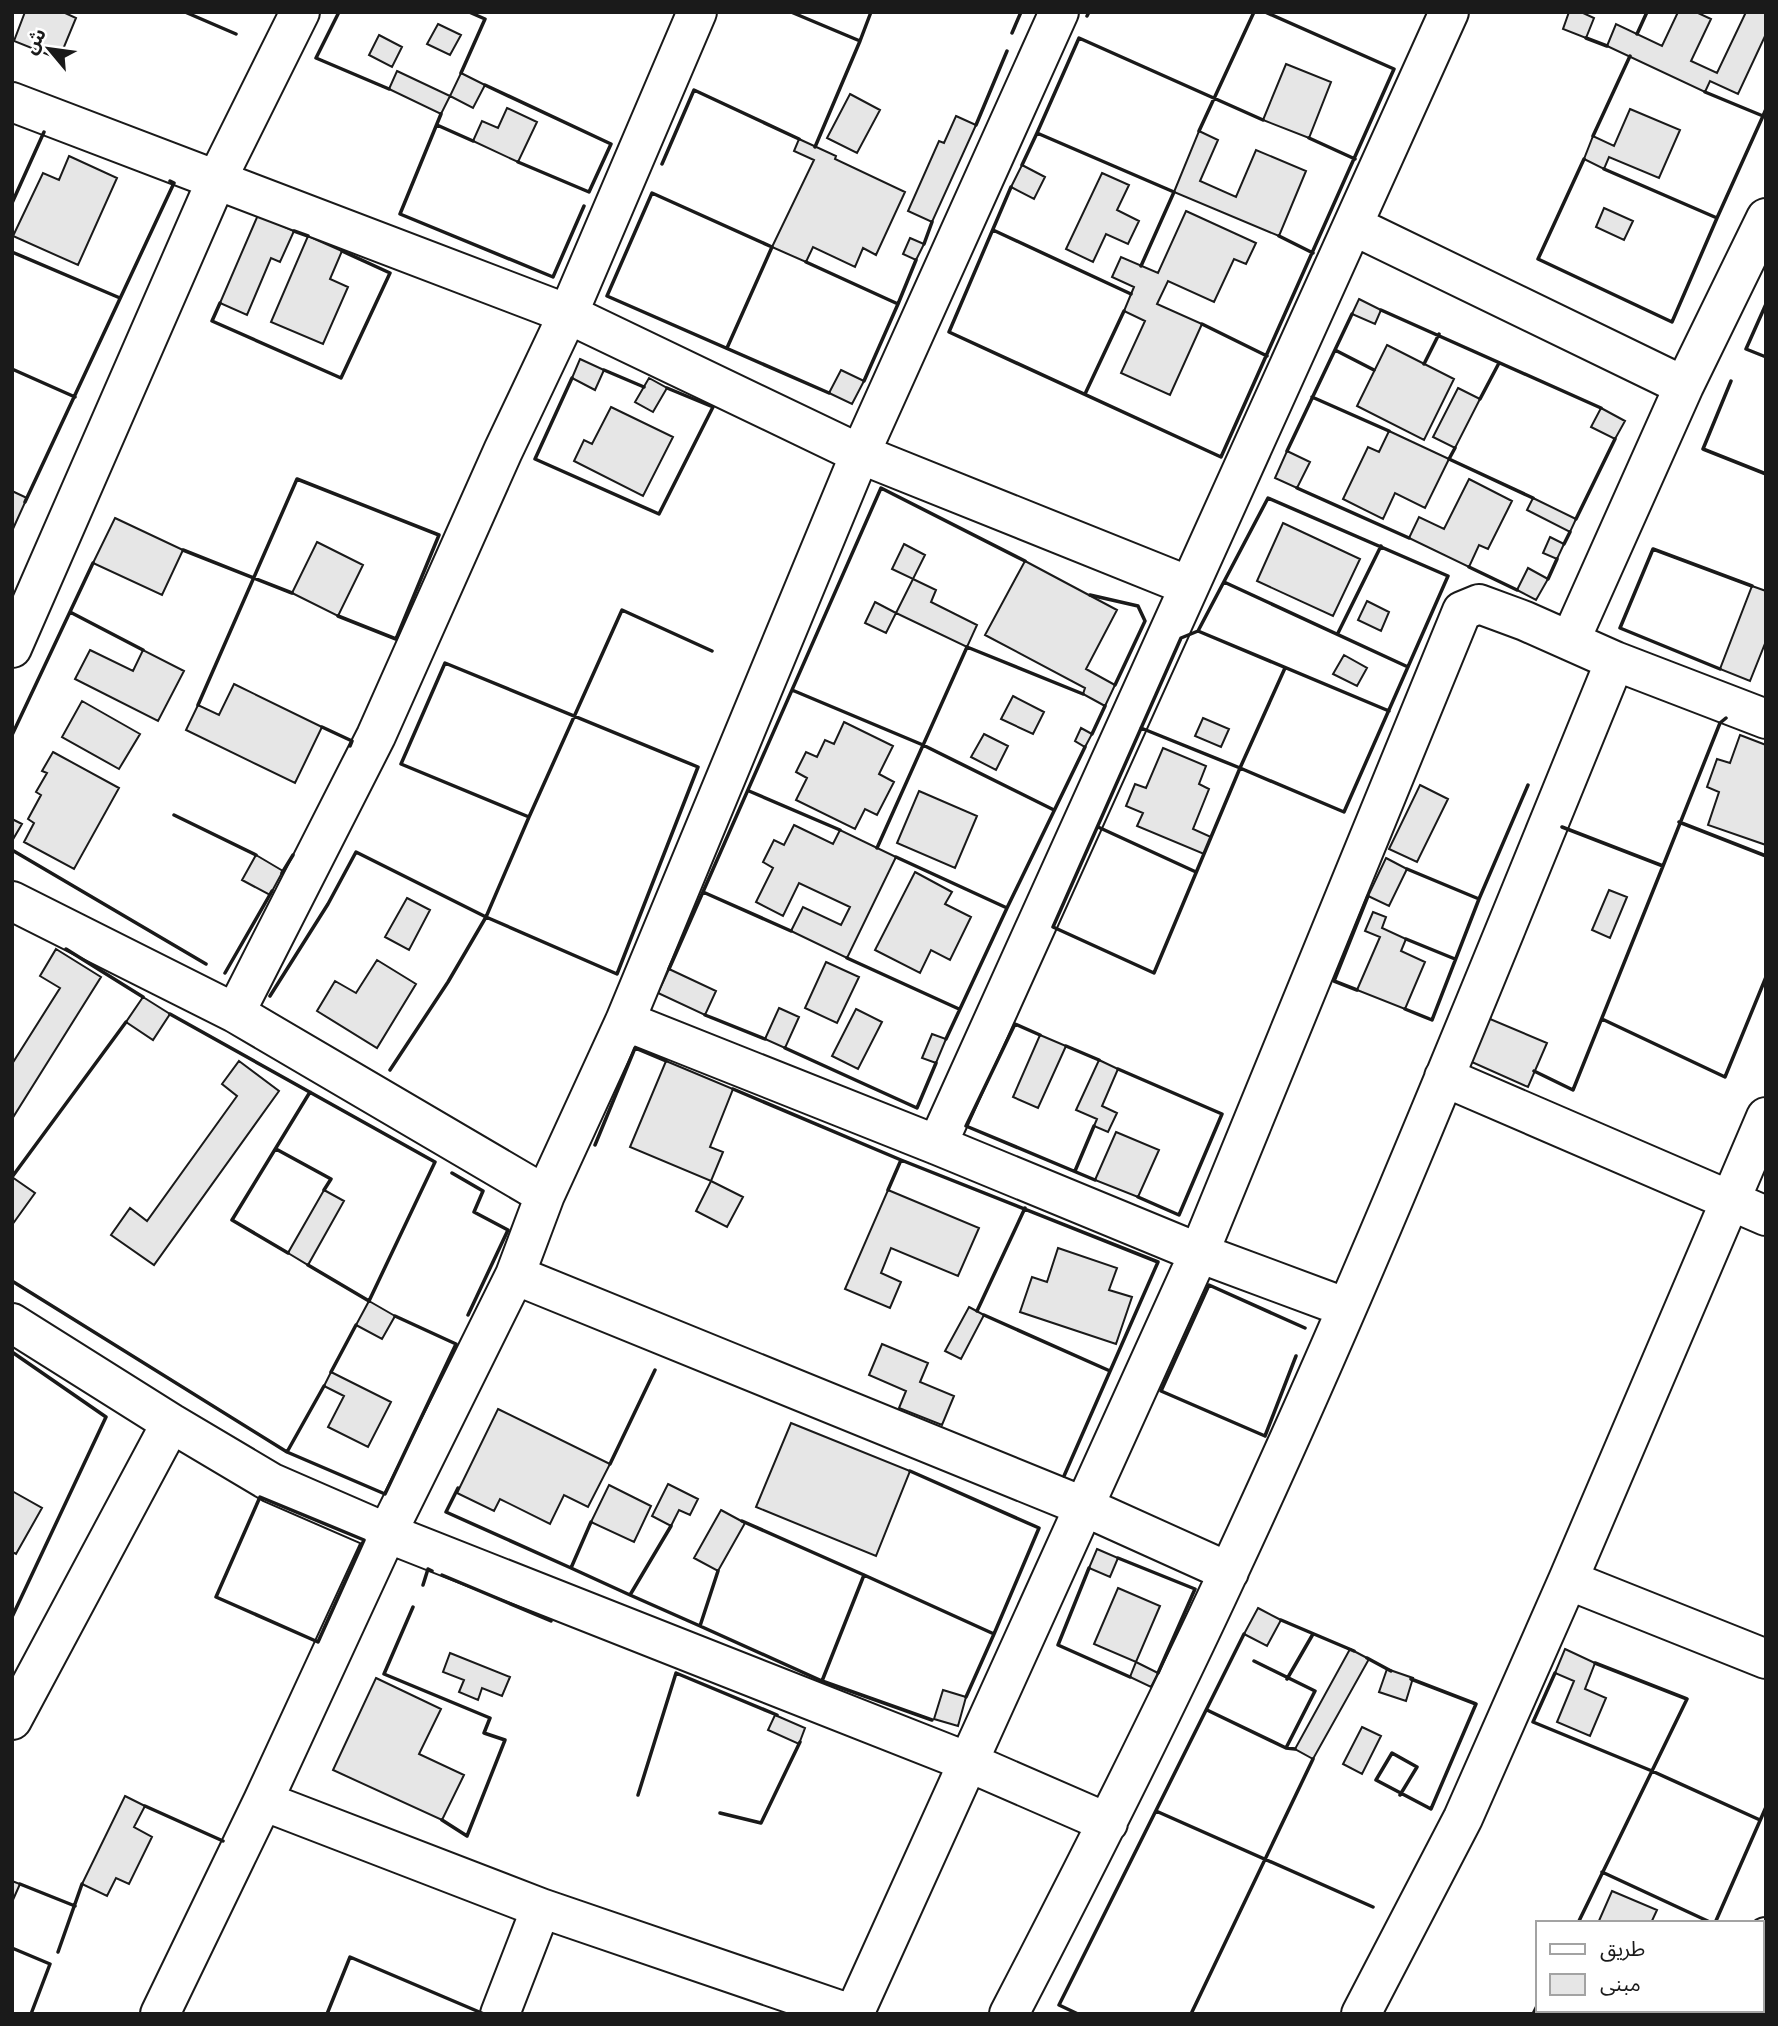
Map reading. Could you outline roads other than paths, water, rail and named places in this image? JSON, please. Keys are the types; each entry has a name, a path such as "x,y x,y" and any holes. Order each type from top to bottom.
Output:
{"street":[{"path":"12,648 216,181 300,12"},
{"path":"234,1013 376,736 503,451 568,314 697,12"},
{"path":"160,2014 263,1801 387,1533 515,1275 545,1195 625,1021 860,454 1059,12"},
{"path":"937,1145 1449,12"},
{"path":"12,102 568,314 860,454 1189,586"},
{"path":"1570,641 1684,386 1766,218"},
{"path":"1354,226 1684,386"},
{"path":"263,1801 541,1908 852,2014 1199,1253 1462,611 1479,604 1615,661 1766,719"},
{"path":"1009,2014 1108,1823 1229,1572 1347,1308 1615,661"},
{"path":"12,901 234,1013 545,1195"},
{"path":"625,1021 1199,1253 1347,1308"},
{"path":"1444,1077 1766,1216"},
{"path":"1361,2014 1463,1818 1766,1118"},
{"path":"515,1275 1085,1507 1229,1572"},
{"path":"12,1323 272,1483 387,1533 968,1762 1108,1823"},
{"path":"12,1720 25,1663 171,1423"},
{"path":"1568,1580 1766,1659"},
{"path":"500,2014 541,1908"}]}
